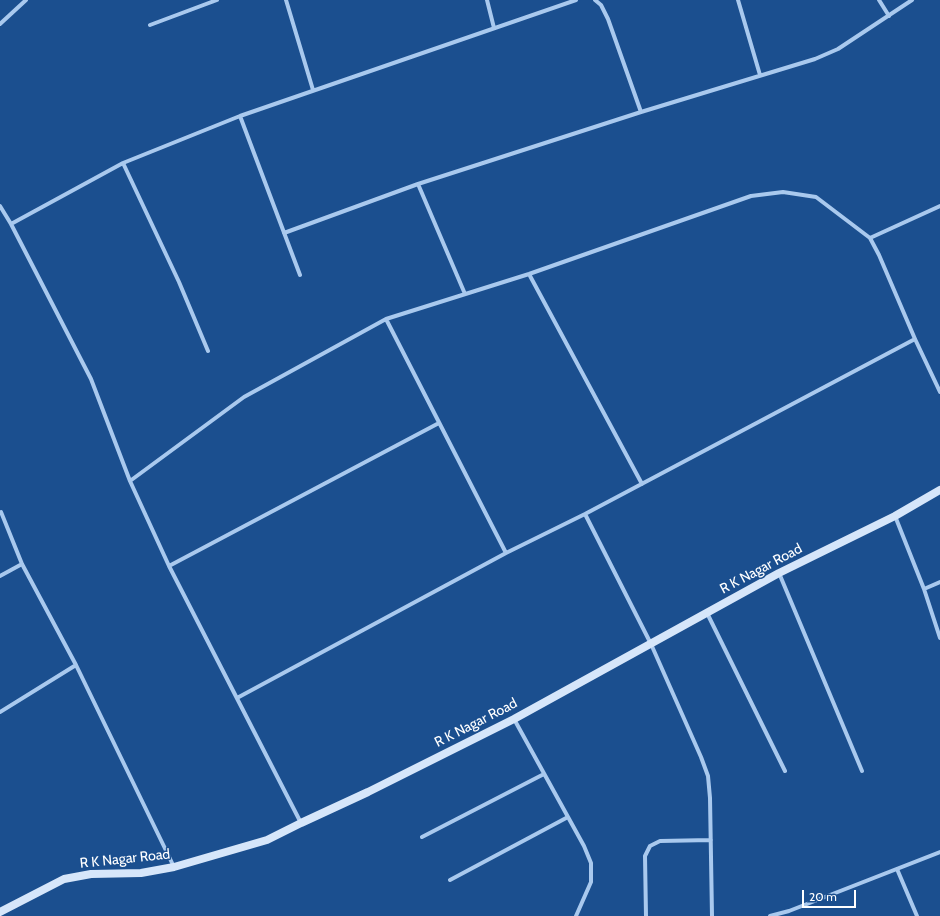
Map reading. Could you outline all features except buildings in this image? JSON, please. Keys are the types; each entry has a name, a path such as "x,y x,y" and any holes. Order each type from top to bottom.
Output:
{"main road":[{"name":"R K Nagar Road","path":"0,912 64,879 91,874 141,873 174,867 267,840 368,792 514,719 779,573 895,516 940,490"}],"street":[{"path":"0,24 26,0"},
{"path":"150,25 217,0"},
{"path":"286,0 313,90"},
{"path":"486,0 494,28"},
{"path":"11,224 123,163 240,116 576,0"},
{"path":"594,0 601,5 608,19 641,112"},
{"path":"738,0 760,75"},
{"path":"879,0 889,16"},
{"path":"284,233 418,184 641,112 815,59 838,49 912,0"},
{"path":"240,116 300,275"},
{"path":"123,163 179,282 208,351"},
{"path":"418,184 465,294"},
{"path":"130,481 244,397 386,320 529,274 750,196 783,192 816,197 870,238 940,392"},
{"path":"0,206 11,224 91,379 130,481 169,566 301,823"},
{"path":"870,238 940,206"},
{"path":"529,274 642,484"},
{"path":"386,320 506,553"},
{"path":"237,698 506,553 585,514 915,339"},
{"path":"169,566 439,423"},
{"path":"1,512 22,564 76,665 174,867"},
{"path":"585,514 651,644 708,776 710,798 712,916"},
{"path":"895,516 924,589 940,638"},
{"path":"0,576 22,564"},
{"path":"779,573 862,771"},
{"path":"924,589 940,582"},
{"path":"707,613 785,771"},
{"path":"0,712 76,665"},
{"path":"514,719 584,846 591,863 591,882 576,916"},
{"path":"422,836 544,774"},
{"path":"450,880 568,817"},
{"path":"646,916 645,856 650,846 660,841 711,840"},
{"path":"770,916 789,911 940,852"},
{"path":"897,869 917,916"}]}
